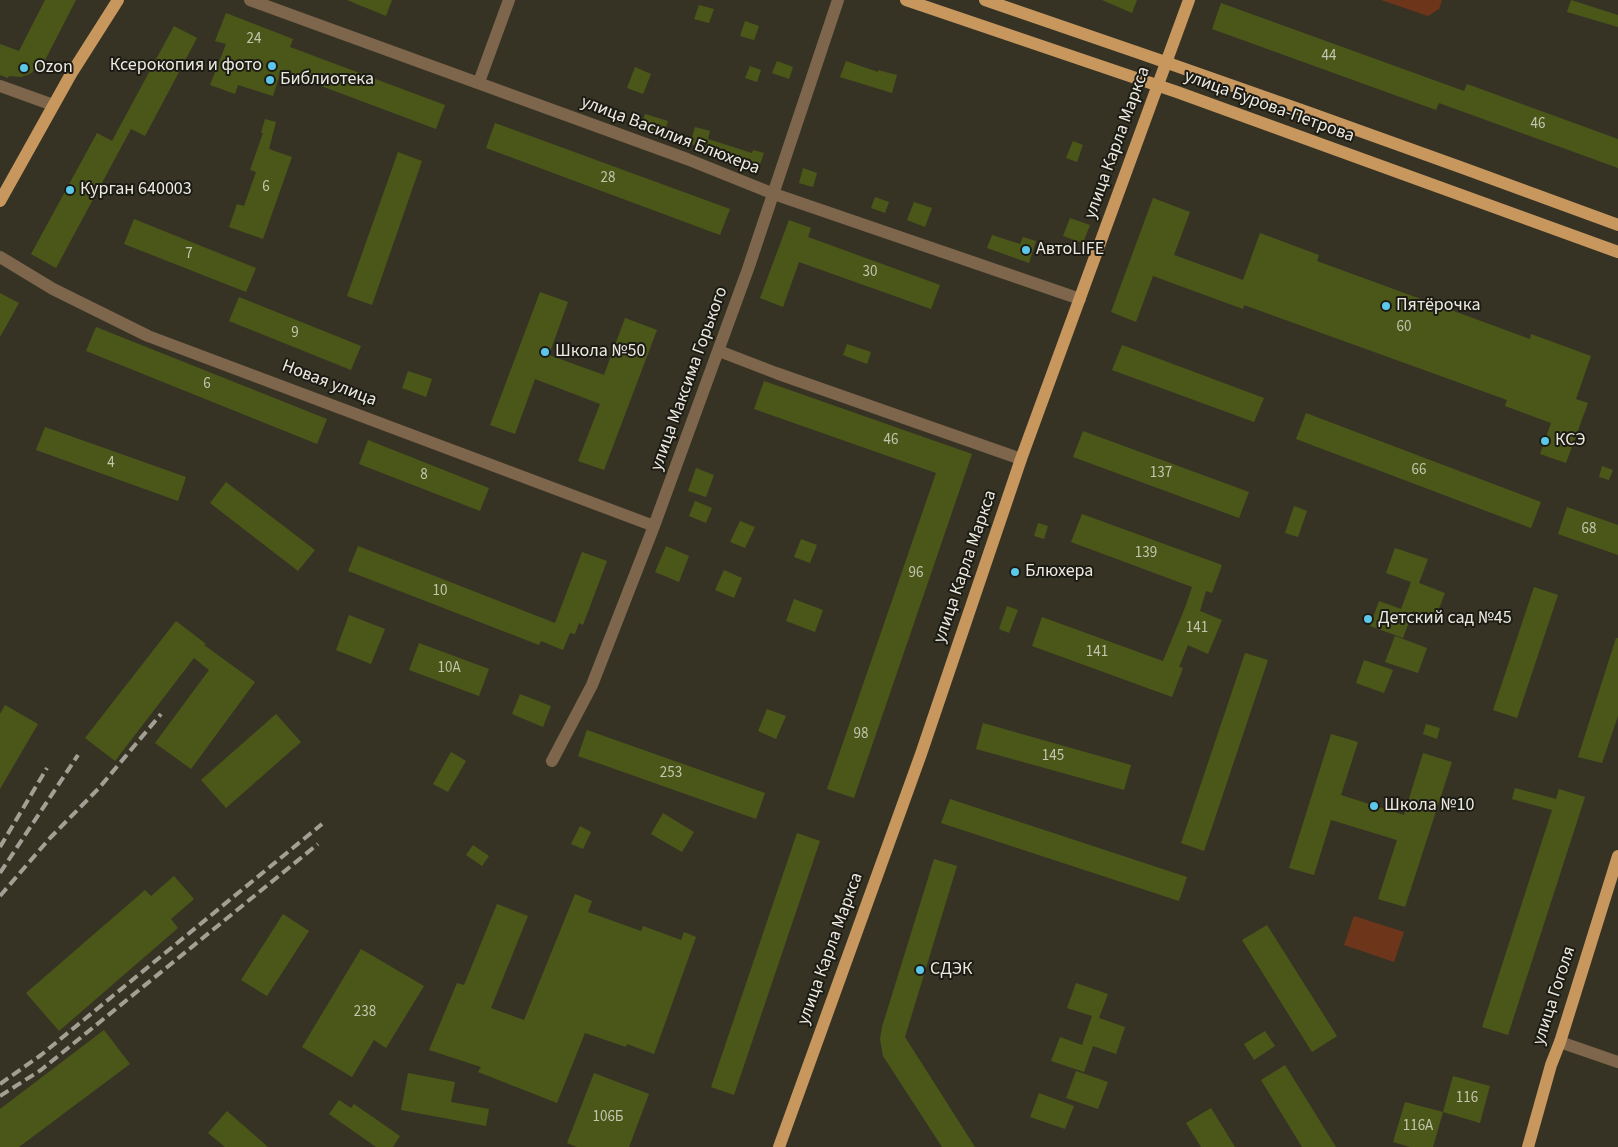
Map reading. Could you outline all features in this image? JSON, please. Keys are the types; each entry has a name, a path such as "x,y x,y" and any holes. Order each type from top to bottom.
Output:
{"main road":[{"path":"0,201 70,74 118,0"},
{"name":"улица Бурова-Петрова","path":"906,0 1420,179 1618,252"},
{"name":"улица Бурова-Петрова","path":"985,0 1432,156 1618,225"},
{"name":"улица Карла Маркса","path":"779,1147 921,754 1021,459 1189,0"},
{"name":"улица Гоголя","path":"1528,1147 1551,1065 1560,1042 1618,856"}],"street":[{"name":"улица Василия Блюхера","path":"250,0 688,159 774,194 1080,299"},
{"path":"479,82 509,0"},
{"name":"улица Максима Горького","path":"552,761 592,685 654,526 719,351 774,194 838,0"},
{"path":"0,86 53,105"},
{"name":"Новая улица","path":"0,257 53,289 148,336 654,526"},
{"path":"719,351 776,373 1021,459"},
{"path":"1560,1042 1618,1062"}],"shaded area":[{"path":"1381,0 1442,0 1439,9 1428,16"},
{"path":"1354,916 1404,932 1394,962 1344,945"}],"building":[{"path":"45,0 76,0 42,66 39,65 30,74 21,77 9,76 8,78 0,75 0,44 19,51"},
{"path":"347,0 392,0 386,16"},
{"path":"1102,0 1137,0 1132,13"},
{"path":"1571,0 1618,15 1618,27 1567,12"},
{"path":"1221,3 1464,91 1467,84 1618,139 1618,168 1439,103 1436,110 1212,29"},
{"path":"699,5 714,9 709,23 694,19"},
{"path":"226,13 293,39 290,47 445,105 436,129 281,71 273,96 238,85 235,94 210,85 226,44 215,41"},
{"path":"745,21 759,26 754,40 740,36"},
{"path":"174,26 197,38 145,136 131,129 56,268 31,254 97,133 112,141"},
{"path":"777,61 793,67 789,79 772,73"},
{"path":"846,61 878,72 878,70 897,75 892,93 840,77"},
{"path":"750,66 761,70 757,82 745,78"},
{"path":"635,67 651,74 643,94 627,88"},
{"path":"645,114 668,121 664,134 641,126"},
{"path":"265,119 276,122 269,149 292,157 263,239 229,227 237,204 244,206 256,172 250,170 263,133 261,133"},
{"path":"495,123 730,209 720,235 486,148"},
{"path":"695,127 710,131 708,139 752,153 753,150 764,153 759,167 719,154 720,152 690,144"},
{"path":"1073,141 1083,145 1077,162 1066,158"},
{"path":"398,152 422,161 372,305 347,296"},
{"path":"803,168 817,173 813,187 799,183"},
{"path":"875,197 889,202 885,213 871,208"},
{"path":"1153,198 1190,212 1174,255 1243,280 1260,233 1319,255 1317,261 1530,339 1531,334 1591,356 1576,399 1588,403 1566,463 1540,454 1551,423 1505,406 1507,400 1244,305 1243,309 1153,276 1136,322 1111,312"},
{"path":"914,202 932,208 925,227 907,220"},
{"path":"1070,218 1090,225 1083,243 1063,236"},
{"path":"134,219 256,268 246,292 124,244"},
{"path":"789,220 811,228 808,237 940,285 931,309 799,262 783,307 760,298"},
{"path":"992,235 1020,244 1023,237 1036,241 1029,263 987,248"},
{"path":"540,292 568,302 549,355 604,375 625,318 657,330 604,470 578,461 600,404 535,379 515,434 490,425"},
{"path":"0,293 19,303 0,337"},
{"path":"239,297 361,346 351,370 229,321"},
{"path":"96,327 327,419 317,444 86,351"},
{"path":"847,344 871,352 867,364 843,355"},
{"path":"1122,345 1264,398 1254,422 1112,370"},
{"path":"408,371 432,379 426,397 402,388"},
{"path":"764,381 972,454 854,798 827,789 936,473 754,409"},
{"path":"1306,413 1541,502 1531,528 1296,439"},
{"path":"45,427 186,477 178,501 36,450"},
{"path":"1083,431 1249,492 1239,518 1073,457"},
{"path":"368,440 489,488 480,511 359,464"},
{"path":"1602,466 1613,470 1609,480 1599,477"},
{"path":"696,468 714,475 706,497 688,491"},
{"path":"226,482 315,550 298,571 210,503"},
{"path":"695,501 712,508 706,523 689,516"},
{"path":"1294,506 1307,511 1298,537 1285,533"},
{"path":"1567,507 1618,525 1618,555 1558,534"},
{"path":"1082,514 1222,565 1212,593 1206,591 1200,611 1222,620 1208,654 1188,645 1179,667 1183,668 1172,697 1032,646 1042,617 1163,661 1186,605 1192,587 1071,542"},
{"path":"740,521 755,527 745,548 730,542"},
{"path":"1038,523 1048,526 1044,539 1034,536"},
{"path":"801,539 817,545 810,563 794,557"},
{"path":"358,546 555,623 582,552 607,561 583,625 579,623 575,634 570,633 563,650 541,641 539,645 348,571"},
{"path":"666,546 689,556 679,582 655,572"},
{"path":"1395,548 1428,559 1419,583 1445,593 1435,619 1413,611 1403,638 1370,626 1379,601 1401,609 1411,582 1386,573"},
{"path":"724,570 742,578 734,598 715,590"},
{"path":"1534,587 1558,595 1517,718 1493,710"},
{"path":"794,599 823,610 815,632 786,621"},
{"path":"1007,606 1018,610 1009,633 999,629"},
{"path":"349,615 385,629 371,664 336,650"},
{"path":"176,621 206,644 204,645 255,682 191,769 155,743 209,670 194,658 115,761 85,738"},
{"path":"1395,636 1427,648 1418,673 1385,662"},
{"path":"1616,638 1618,638 1618,716 1602,763 1578,757"},
{"path":"419,643 489,669 479,696 409,670"},
{"path":"1245,653 1268,660 1204,851 1181,843"},
{"path":"1364,660 1393,670 1384,693 1356,683"},
{"path":"520,694 551,706 543,727 512,714"},
{"path":"5,705 38,724 0,789 0,714"},
{"path":"767,709 786,716 776,739 758,731"},
{"path":"276,714 301,742 226,808 201,780"},
{"path":"983,723 1131,765 1124,790 976,749"},
{"path":"1426,724 1440,728 1437,739 1423,734"},
{"path":"587,730 765,793 756,819 578,756"},
{"path":"1331,734 1358,742 1341,795 1404,815 1423,753 1452,762 1405,907 1378,899 1397,840 1331,820 1314,875 1289,868"},
{"path":"451,752 466,761 448,792 433,784"},
{"path":"1515,788 1556,799 1559,789 1585,797 1508,1035 1482,1027 1552,810 1512,799"},
{"path":"950,799 1187,877 1179,901 941,823"},
{"path":"663,813 694,832 682,852 651,834"},
{"path":"580,826 591,832 583,849 571,844"},
{"path":"797,833 820,841 734,1095 711,1087"},
{"path":"473,845 489,856 482,866 466,855"},
{"path":"934,859 957,866 905,1037 975,1147 942,1147 883,1056 880,1039 882,1027"},
{"path":"174,876 194,899 171,919 178,928 59,1031 26,993 145,890 151,896"},
{"path":"575,894 592,901 588,912 641,931 643,926 681,940 684,932 696,937 654,1054 627,1044 626,1047 585,1033 557,1103 478,1072 481,1067 429,1050 457,983 464,985 497,904 528,916 491,1008 524,1020"},
{"path":"283,914 309,931 267,996 241,980"},
{"path":"1267,925 1337,1036 1312,1052 1242,940"},
{"path":"361,949 424,986 386,1048 374,1040 352,1077 302,1047"},
{"path":"1076,983 1108,994 1099,1018 1125,1027 1116,1054 1093,1046 1084,1072 1051,1061 1060,1037 1082,1045 1092,1016 1067,1008"},
{"path":"104,1030 130,1064 19,1147 0,1147 0,1109"},
{"path":"1265,1031 1275,1046 1254,1060 1244,1044"},
{"path":"1285,1065 1336,1147 1302,1147 1261,1080"},
{"path":"1076,1071 1108,1082 1098,1109 1066,1098"},
{"path":"408,1073 455,1082 451,1102 489,1109 486,1126 401,1110"},
{"path":"594,1073 649,1094 629,1147 577,1147 567,1143"},
{"path":"1453,1076 1490,1086 1480,1123 1443,1112"},
{"path":"1039,1093 1074,1106 1065,1129 1030,1117"},
{"path":"339,1100 351,1108 354,1104 400,1136 393,1147 376,1147 329,1114"},
{"path":"1405,1102 1443,1112 1433,1147 1410,1147 1393,1142"},
{"path":"1211,1108 1235,1147 1201,1147 1186,1123"},
{"path":"227,1111 268,1147 225,1147 208,1133"}],"railway":[{"path":"0,896 50,838 99,788 161,714"},
{"path":"0,873 78,755"},
{"path":"0,847 47,768"},
{"path":"0,1084 41,1055 322,824"},
{"path":"0,1096 41,1070 318,844"}],"place":[{"name":"Ксерокопия и фото","path":"272,66"},
{"name":"Ozon","path":"24,68"},
{"name":"Библиотека","path":"270,80"},
{"name":"Курган 640003","path":"70,190"},
{"name":"АвтоLIFE","path":"1026,250"},
{"name":"Пятёрочка","path":"1386,306"},
{"name":"Школа №50","path":"545,352"},
{"name":"КСЭ","path":"1545,441"},
{"name":"Блюхера","path":"1015,572"},
{"name":"Детский сад №45","path":"1368,619"},
{"name":"Школа №10","path":"1374,806"},
{"name":"СДЭК","path":"920,970"}]}
